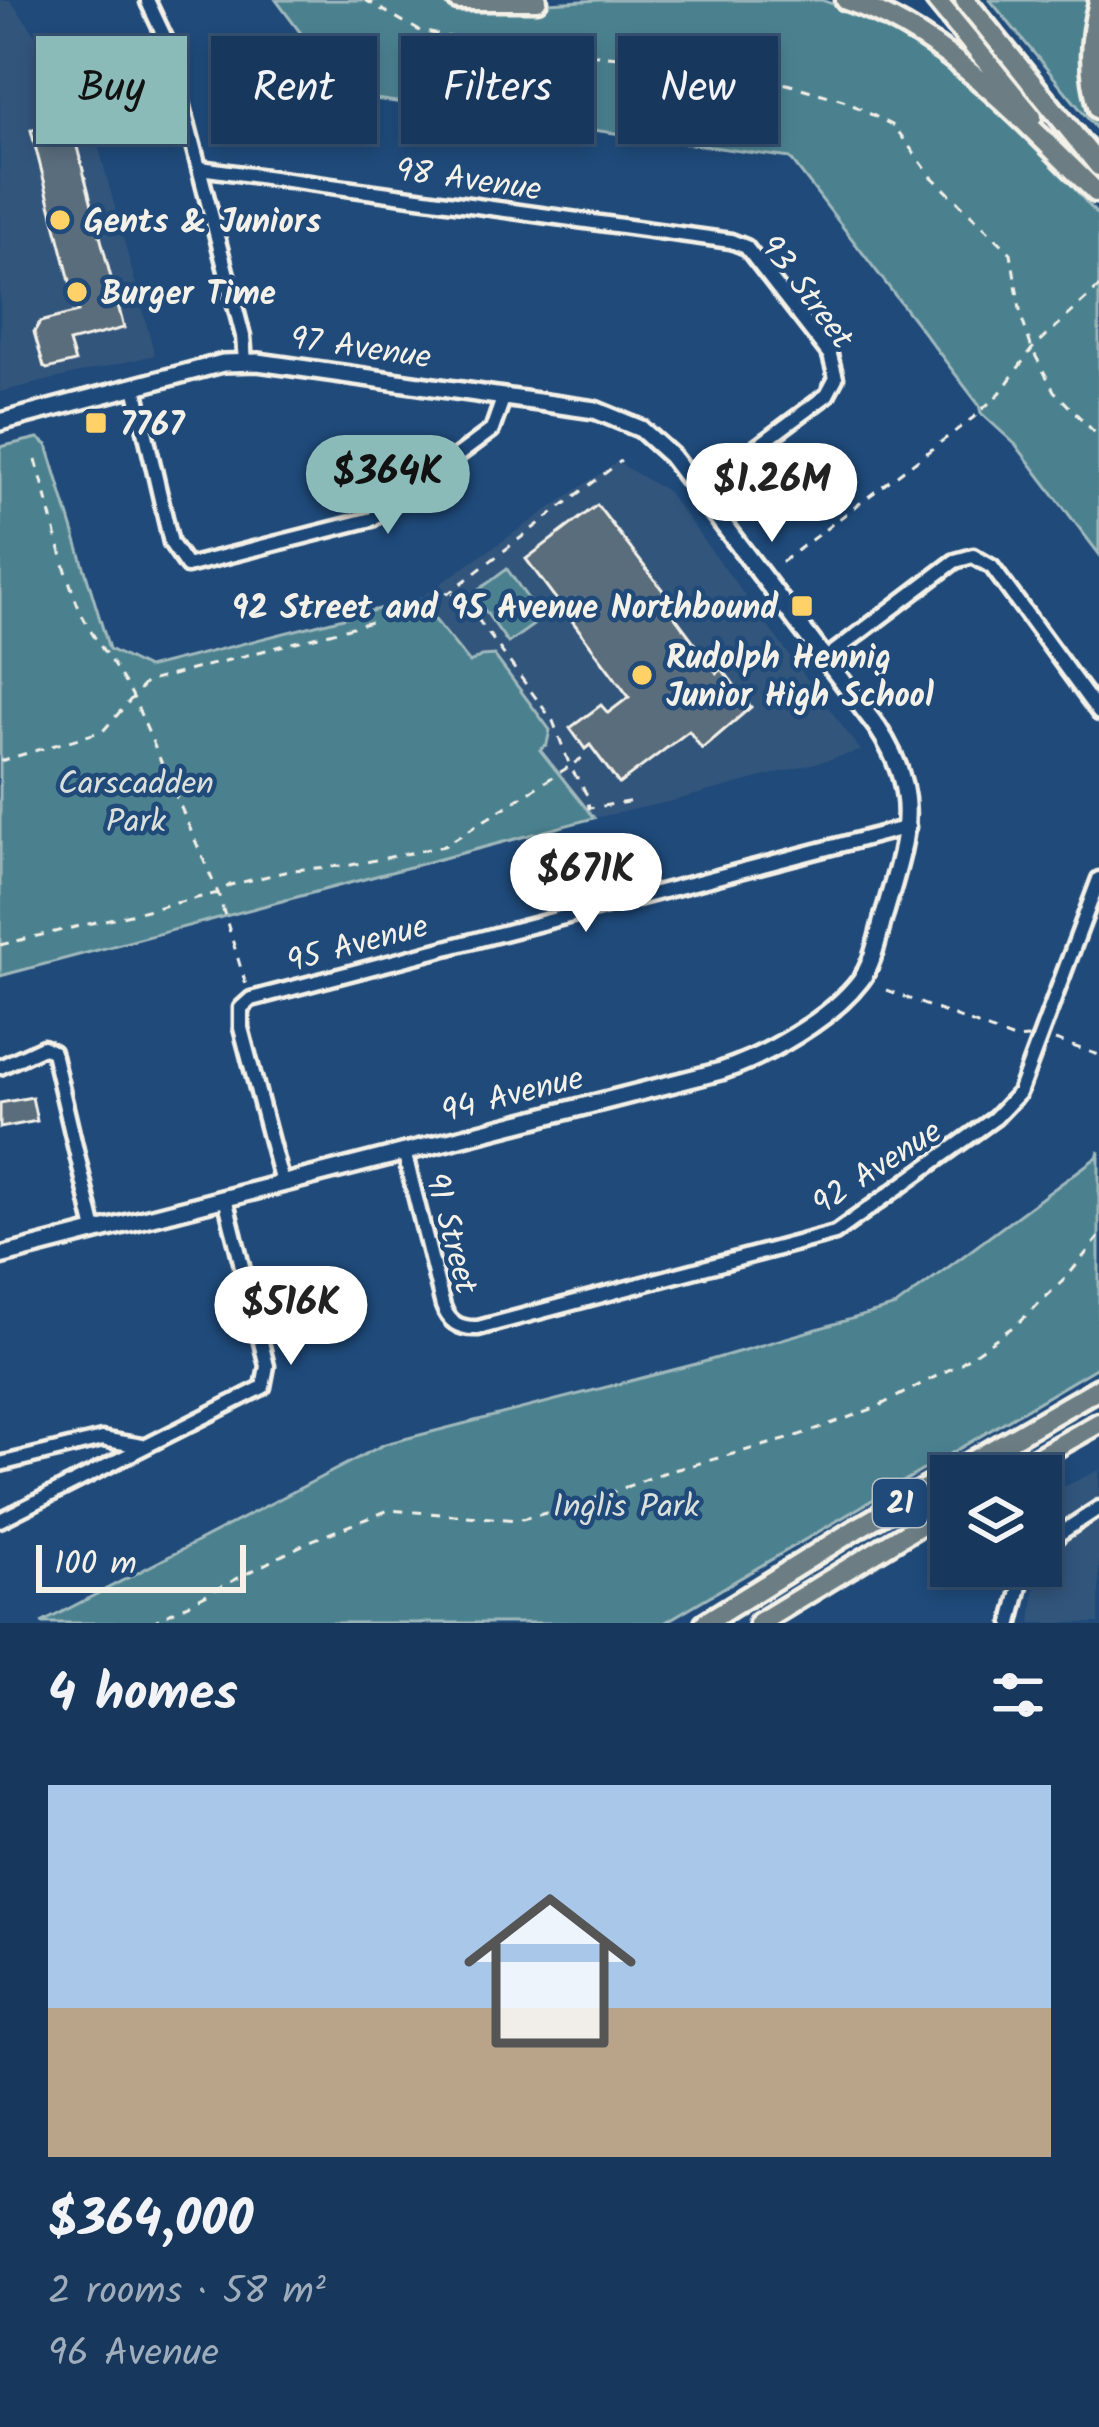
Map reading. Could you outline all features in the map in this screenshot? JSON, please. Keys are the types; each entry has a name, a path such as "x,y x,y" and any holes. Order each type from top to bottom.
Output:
{"main road":[{"path":"458,0 537,0"},
{"path":"847,0 902,24 965,68 1097,194"},
{"path":"936,0 1097,194"},
{"path":"965,0 1099,166"},
{"path":"1099,2 1092,28 1090,77 1099,109"},
{"name":"21","path":"705,1623 1099,1388"},
{"path":"1042,1455 1099,1423"},
{"name":"21","path":"759,1623 930,1519"}],"street":[{"path":"148,2 165,38 200,168 243,336 244,362"},
{"name":"98 Avenue","path":"200,168 731,241"},
{"name":"93 Street","path":"699,490 827,395 836,378 830,355 755,257 731,241"},
{"name":"97 Avenue","path":"0,422 223,363 244,362 595,410 628,422 662,447 699,490 896,757 906,792 908,827"},
{"path":"135,387 170,543 187,566 372,519 492,430 505,396"},
{"path":"825,658 955,561 973,556 992,567 1099,713"},
{"name":"95 Avenue","path":"246,1004 908,827"},
{"name":"94 Avenue","path":"0,1256 721,1071 776,1047 849,994 864,976 908,827"},
{"name":"92 Avenue","path":"456,1325 478,1328 836,1233 1006,1109 1023,1086 1099,879"},
{"path":"246,1004 241,1028 282,1183"},
{"path":"0,1067 49,1048 55,1058 95,1231"},
{"name":"91 Street","path":"404,1151 443,1306 456,1325"},
{"path":"0,1520 250,1397 266,1381 268,1366 225,1198"},
{"path":"0,1464 102,1439 143,1447"},
{"path":"1062,1532 1099,1508"},
{"path":"1011,1623 1020,1587"}],"path":[{"path":"365,0 420,31 475,42 627,58 732,80 787,84 843,100 894,126 931,176 1011,253 1021,316 1032,349 1054,391 1099,437"},
{"path":"782,562 974,417 1000,393 1032,349 1099,287"},
{"path":"37,460 76,601 133,697 218,893 246,1004"},
{"path":"0,761 103,731 146,682 420,609 450,592 621,461"},
{"path":"450,592 471,610 554,721 589,808 634,801"},
{"path":"0,945 218,893 230,885 293,870 351,865 444,846 582,758"},
{"path":"886,990 1014,1039 1042,1036 1099,1055"},
{"path":"152,1623 310,1540 389,1510 518,1520 578,1505 662,1473 788,1439 875,1408 958,1365 1016,1324 1067,1277 1099,1237"}],"shaded area":[{"path":"0,0 10,0 37,36 36,144 98,144 155,355 0,392"},
{"name":"Rudolph Hennig Junior High School","path":"617,462 667,491 861,751 594,818 418,599"},
{"path":"1099,1470 1099,1623 1031,1623 1035,1587 1062,1587 1062,1488"}],"green space":[{"path":"276,0 444,0 496,6 600,0 822,0 900,28 965,74 1046,155 1099,217 1099,554 1016,445 981,413 790,158 692,144 778,144 778,36 618,36 618,134 594,130 594,36 401,36 401,103 377,99 377,36 303,36"},
{"path":"990,0 1099,0 1099,132"},
{"name":"Carscadden Park","path":"38,438 47,445 109,649 147,668 418,599 470,663 494,655 550,730 540,750 594,818 0,976 0,447"},
{"path":"507,569 542,619 508,643 473,594"},
{"name":"Inglis Park","path":"1099,1151 1099,1366 948,1455 930,1455 930,1466 664,1623 41,1623 385,1444 700,1363 896,1306"}],"building":[{"path":"36,129 36,144 76,144 124,328 69,342 75,362 47,369 34,332 40,322 78,312 31,130"},
{"name":"Rudolph Hennig Junior High School","path":"597,505 678,610 673,614 717,673 722,669 751,707 702,749 689,731 619,784 590,745 585,749 570,728 601,705 608,713 629,697 526,559"},
{"path":"32,1097 37,1121 0,1128 0,1103"}],"place":[{"name":"Gents & Juniors","path":"60,220"},
{"name":"Burger Time","path":"77,292"},
{"name":"7767","path":"96,423"},
{"name":"92 Street and 95 Avenue Northbound","path":"802,606"},
{"name":"Rudolph Hennig Junior High School","path":"642,675"}]}
